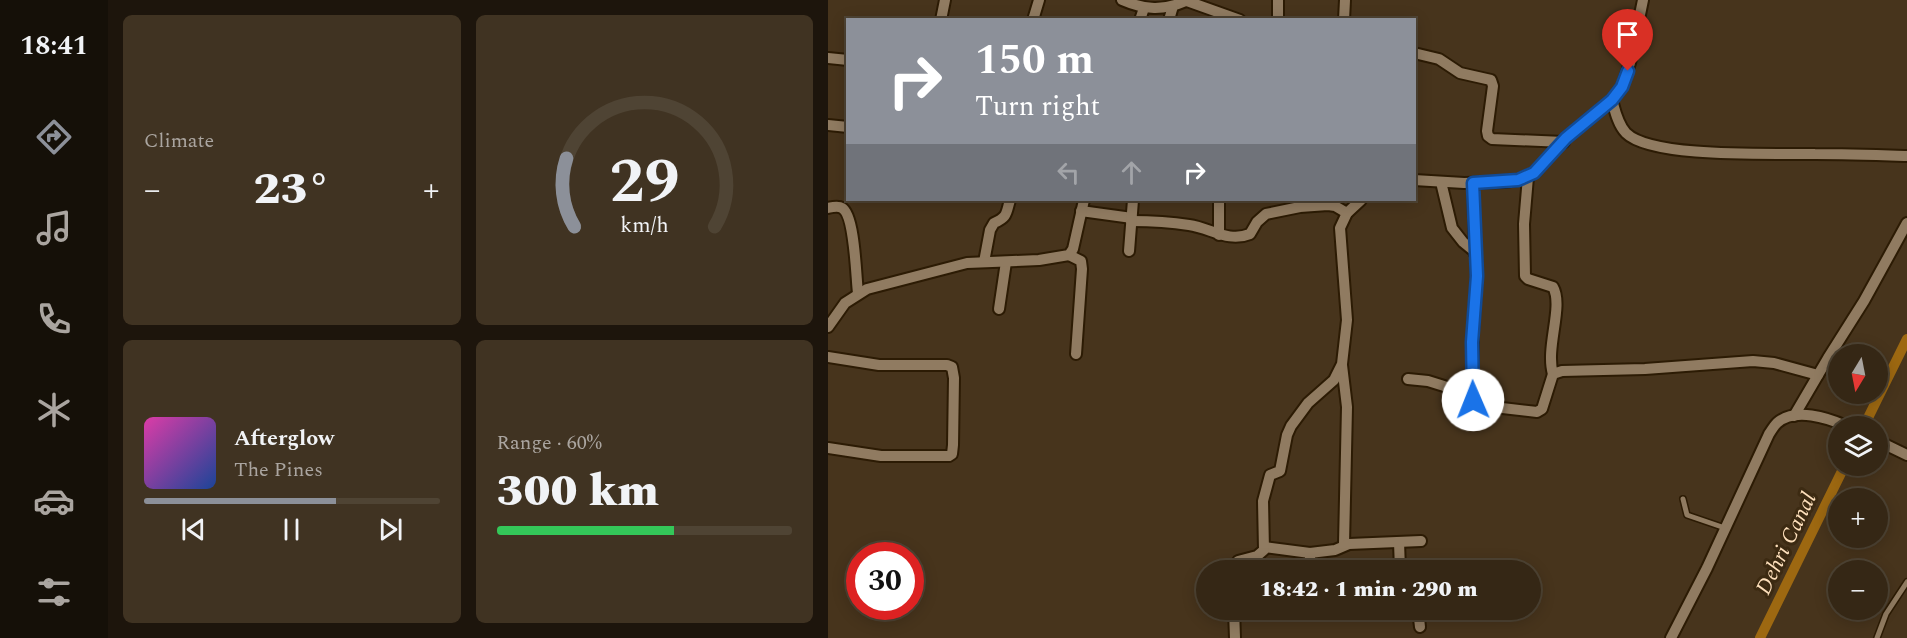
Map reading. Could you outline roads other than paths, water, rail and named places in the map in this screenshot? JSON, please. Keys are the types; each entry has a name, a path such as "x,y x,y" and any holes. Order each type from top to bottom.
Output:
{"street":[{"path":"941,18 945,0"},
{"path":"1034,18 1039,0"},
{"path":"1122,0 1144,8 1161,9 1185,1 1234,18"},
{"path":"1278,0 1278,18"},
{"path":"1344,18 1345,0"},
{"path":"1416,180 1504,182 1528,177 1540,168 1563,142 1612,100 1622,87 1628,71 1643,0"},
{"path":"1170,18 1173,6"},
{"path":"1141,18 1144,8"},
{"path":"1416,53 1439,59 1460,73 1491,80 1493,86 1487,131 1488,136 1492,139 1563,142"},
{"path":"828,58 846,60"},
{"path":"1612,100 1616,115 1627,134 1655,146 1706,152 1907,156"},
{"path":"828,125 846,127"},
{"path":"1408,379 1428,381 1444,386 1473,400 1497,408 1537,412 1542,409 1553,374 1550,357 1556,304 1553,287 1525,276 1524,224 1528,177"},
{"path":"1441,182 1452,228 1475,254"},
{"path":"1473,183 1477,276 1472,346 1473,400"},
{"path":"984,262 990,230 994,223 1006,216 1010,201"},
{"path":"1129,251 1133,201"},
{"path":"1219,201 1219,235"},
{"path":"1344,544 1347,407 1342,364 1347,320 1340,228 1347,213 1360,201"},
{"path":"1069,255 1073,249 1083,205 1132,220 1189,225 1219,235 1234,237 1245,236 1253,231 1257,222 1266,214 1305,203 1335,206 1347,213"},
{"path":"828,208 841,207 845,210 854,237 858,293"},
{"path":"1794,416 1864,301 1907,223"},
{"path":"828,327 845,303 858,293 876,286 958,264 1047,260 1069,255 1081,261 1082,269 1076,354"},
{"path":"999,309 1006,262"},
{"path":"828,357 879,365 947,365 952,367 954,378 952,451 949,456 881,456 828,447"},
{"path":"1553,374 1562,371 1645,369 1753,361 1774,363 1818,375"},
{"path":"1242,560 1261,554 1264,547 1263,501 1270,475 1280,471 1287,435 1296,417 1334,380 1342,364"},
{"path":"1671,638 1776,423 1794,416 1820,417 1828,420"},
{"path":"1888,446 1903,453"},
{"path":"1264,547 1310,553 1338,549 1344,544 1421,541"},
{"path":"1399,542 1400,560"},
{"path":"1310,553 1310,560"},
{"path":"1234,620 1235,638"},
{"path":"1419,620 1420,627"}],"lane":[{"path":"1683,499 1687,515 1725,528"},
{"path":"1877,638 1886,614 1907,582"}],"waterway":[{"name":"Dehri Canal","path":"1869,416 1907,339"},
{"name":"Dehri Canal","path":"1760,638 1840,476"}]}
